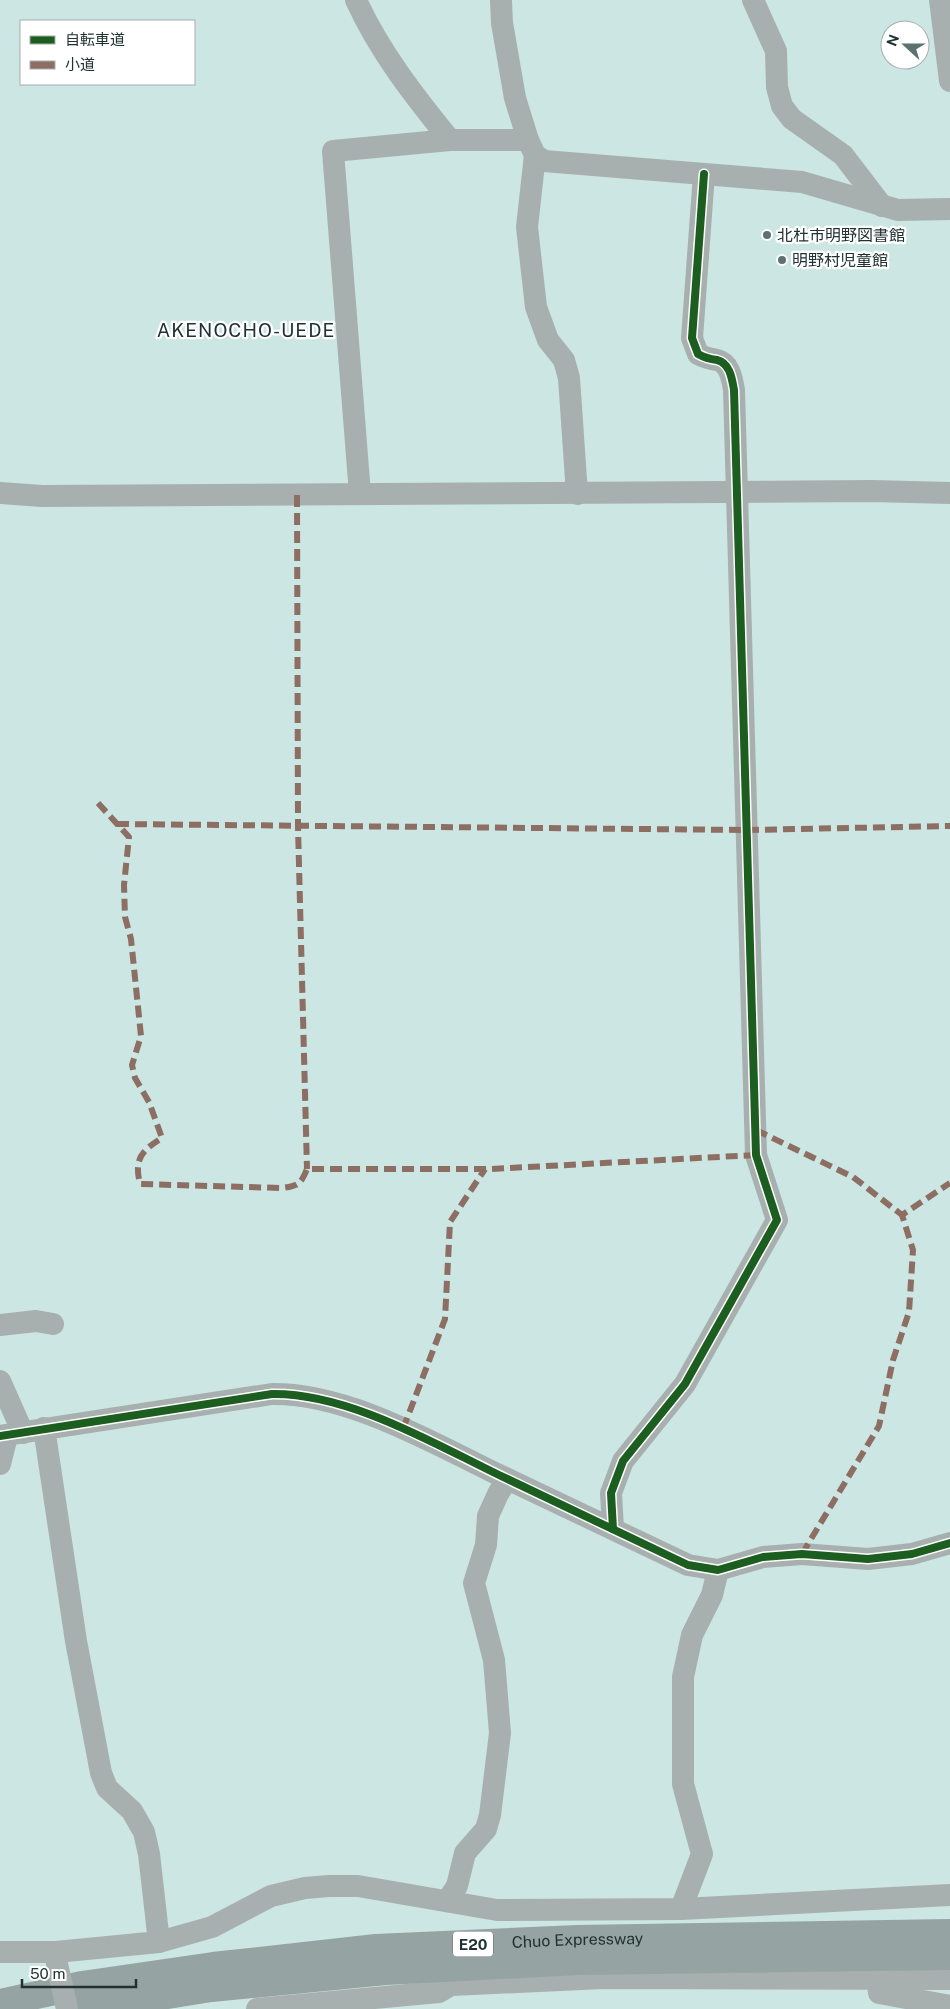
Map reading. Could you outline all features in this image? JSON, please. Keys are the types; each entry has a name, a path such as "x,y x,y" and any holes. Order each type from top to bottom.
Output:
{"highway":[{"name":"Chuo Expressway","path":"0,2003 91,1983 213,1966 376,1948 577,1939 950,1933"},
{"name":"Chuo Expressway","path":"80,2009 211,1988 386,1971 579,1961 950,1956"}],"street":[{"path":"356,0 382,47 417,100 450,140"},
{"path":"502,0 502,23 515,98 531,148 527,227 536,307 548,340 564,360 569,378 577,494"},
{"path":"754,0 776,51 777,86 782,106 792,119 843,155 882,206"},
{"path":"940,0 950,81"},
{"path":"360,494 333,151 450,140 531,148 544,160 802,182 898,210 950,209"},
{"path":"613,1529 611,1493 623,1461 685,1384 776,1220 756,1155 734,390 732,376 726,367 719,361 707,360 698,354 692,338 704,174"},
{"path":"0,493 42,496 872,491 950,493"},
{"path":"0,1325 36,1321 53,1324"},
{"path":"0,1381 19,1433 76,1641 101,1773 107,1788 132,1811 144,1832 149,1854 159,1942"},
{"path":"19,1433 272,1394 294,1394 318,1398 359,1411 411,1433 688,1565 718,1570 763,1557 802,1554 868,1559 912,1554 950,1543"},
{"path":"0,1464 19,1433"},
{"path":"447,1901 457,1886 465,1853 486,1829 490,1815 500,1734 494,1660 474,1583 486,1545 488,1516 507,1479"},
{"path":"681,1909 702,1854 683,1784 683,1677 692,1635 712,1595 718,1570"},
{"path":"0,1952 56,1958 159,1942 212,1927 271,1896 304,1888 358,1886 497,1910 681,1909 950,1895"},
{"path":"56,1958 67,2009"},
{"path":"876,1977 879,1993 950,2006"},
{"path":"257,2009 439,1992 451,1985 603,1978 876,1977 950,1979"}],"marked path":[{"path":"297,495 298,827 307,1169"},
{"path":"98,803 129,837 124,885 125,917 131,939 141,1036 132,1065 135,1078 149,1102 162,1138 149,1147 141,1156 138,1168 140,1184 282,1188 298,1183 303,1178 307,1169 491,1169 756,1155"},
{"path":"117,824 747,830 950,826"},
{"path":"756,1130 853,1177 902,1215"},
{"path":"403,1429 445,1319 450,1222 485,1169"},
{"path":"802,1554 879,1426 893,1360 909,1312 913,1250 902,1215 950,1183"}],"cycle path":[{"path":"613,1529 611,1493 623,1461 685,1384 777,1220 756,1155 734,390 730,372 725,364 698,354 692,338 704,174"},
{"path":"0,1436 272,1394 301,1396 330,1402 389,1422 688,1565 718,1570 763,1557 802,1554 868,1559 912,1554 950,1543"}],"place":[{"name":"北杜市明野図書館","path":"767,235"},
{"name":"明野村児童館","path":"782,260"}],"district":[{"name":"AKENOCHO-UEDE","path":"246,330"}]}
